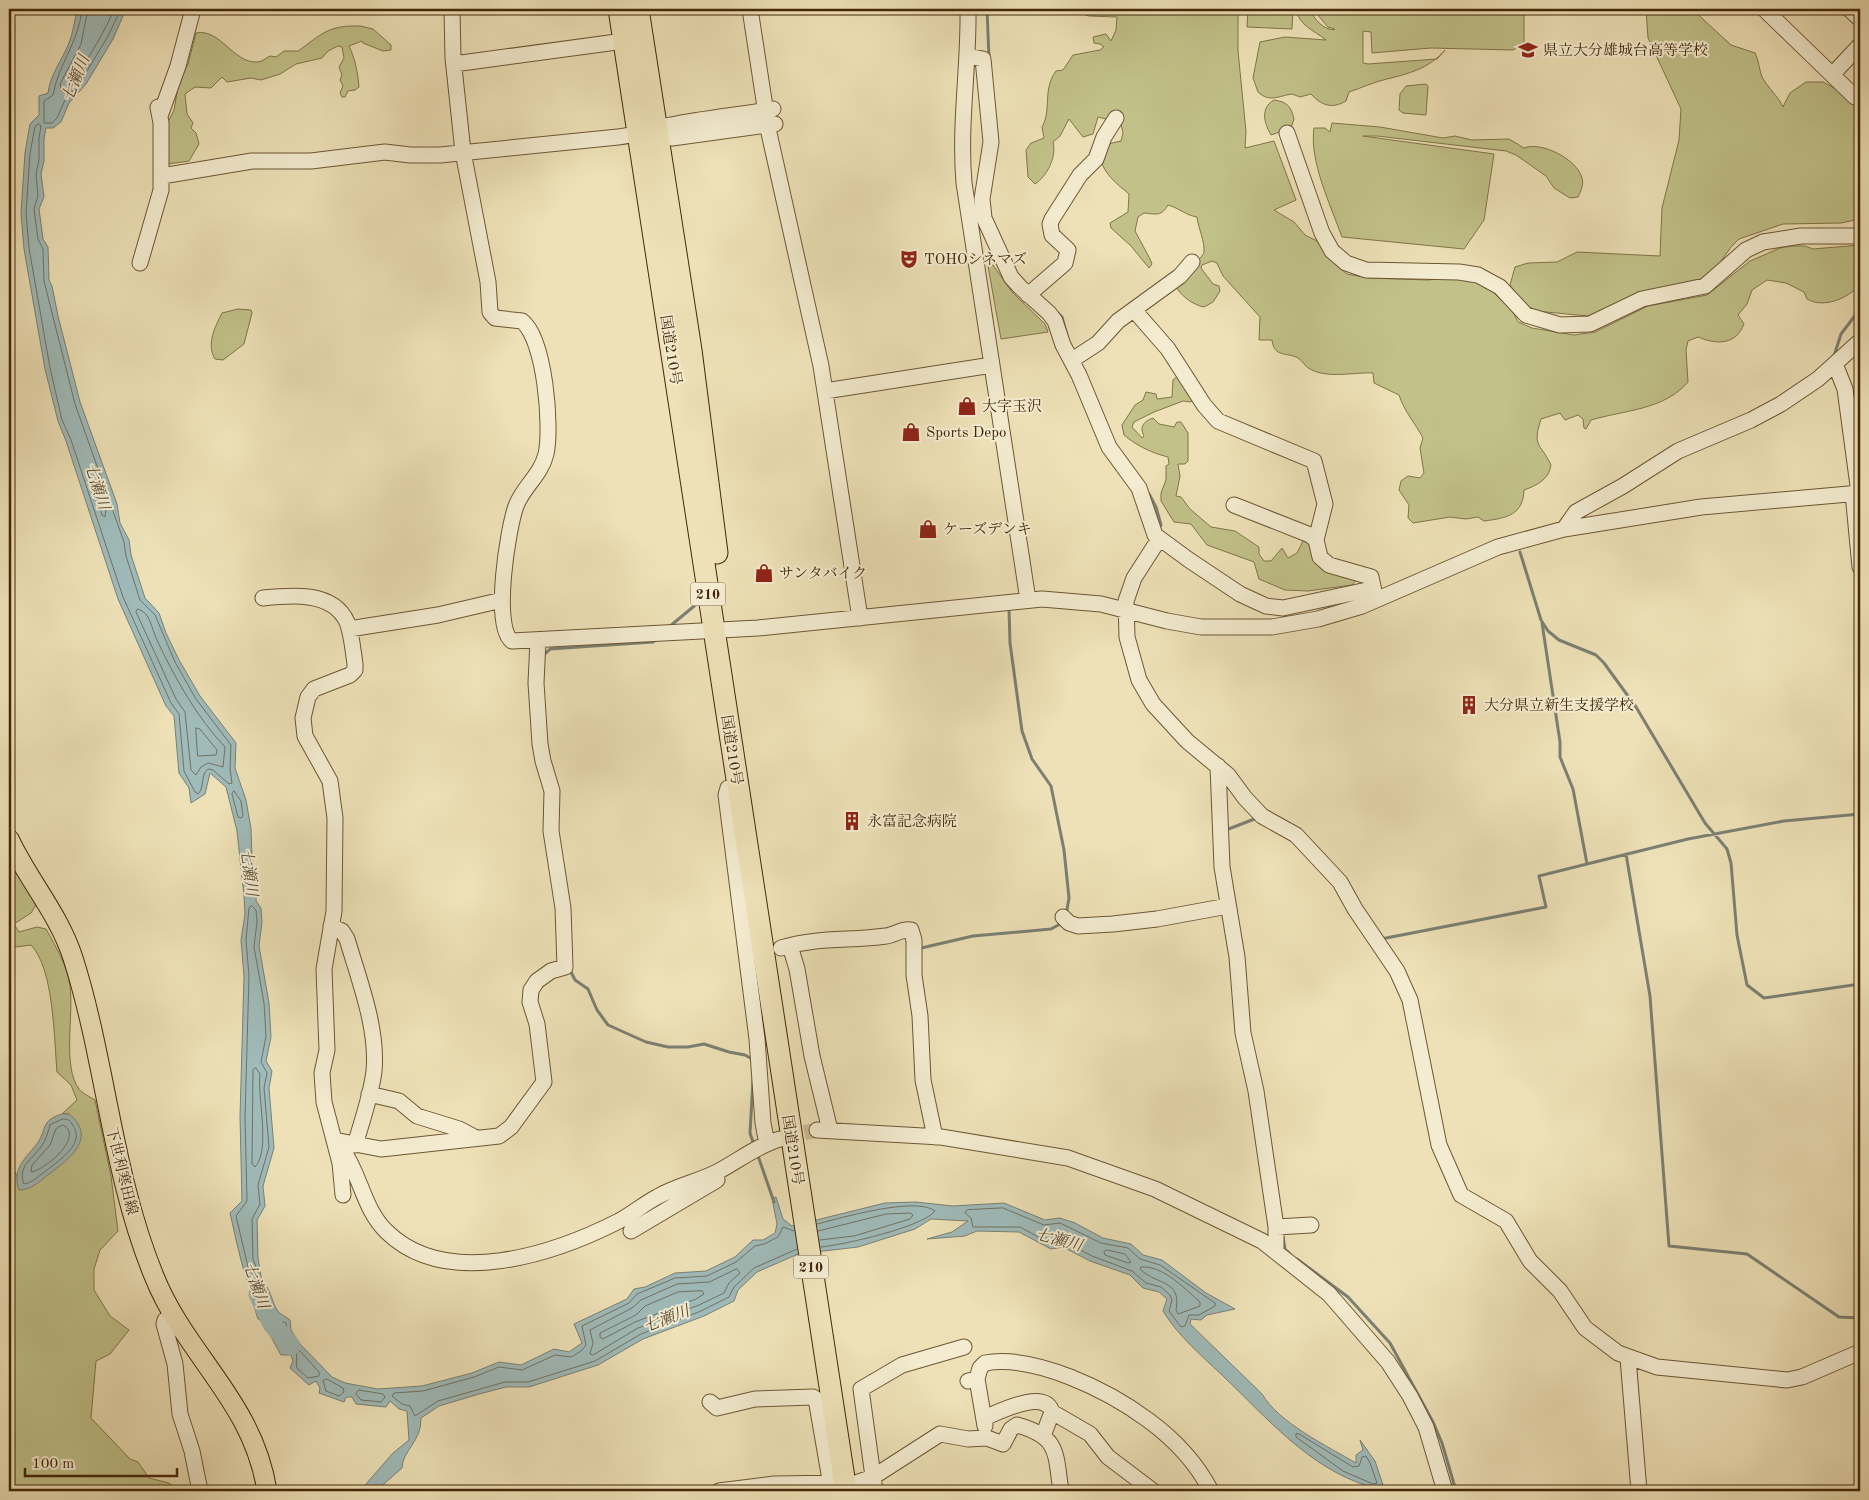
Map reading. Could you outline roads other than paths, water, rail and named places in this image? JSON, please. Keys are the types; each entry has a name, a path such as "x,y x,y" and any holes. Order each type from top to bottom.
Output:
{"highway":[{"name":"国道210号","path":"619,9 624,41 652,134"},
{"name":"国道210号","path":"638,9 652,134 721,630 852,1486"},
{"name":"国道210号","path":"721,630 738,784 804,1179"}],"main road":[{"name":"下世利寒田線","path":"9,839 55,917 72,956 132,1211 148,1263 173,1316 241,1414 258,1453 267,1491"}],"street":[{"path":"140,264 156,208 162,176 159,112 178,66 193,9"},
{"path":"452,9 454,64 463,152 488,282 491,315 495,318 522,321 531,333 542,367 548,422 548,442 542,466 516,507 503,575 502,600 508,637 512,640 721,630 863,618 1028,600 1071,600 1125,609 1167,621 1201,627 1260,628 1318,619 1498,547 1564,529 1701,507 1857,493"},
{"path":"750,9 770,117 828,390 863,618"},
{"path":"758,9 770,117"},
{"path":"968,9 962,149 964,183 1028,600"},
{"path":"1764,9 1856,97"},
{"path":"1849,9 1860,20"},
{"path":"454,64 624,41"},
{"path":"1833,74 1860,45"},
{"path":"967,56 980,57 984,60 991,142 982,210 1011,277 1052,316 1109,448 1139,488 1150,526 1159,539 1240,594 1266,606 1284,608 1362,591 1376,595"},
{"path":"162,176 257,161 312,161 385,152 418,155 463,152 652,134 770,117"},
{"path":"1028,295 1066,261 1068,250 1052,234 1051,221 1080,175 1096,159 1104,136 1116,118"},
{"path":"1287,133 1322,233 1332,251 1346,263 1366,270 1459,272 1478,276 1500,287 1526,315 1560,324 1590,324 1642,300 1704,286 1746,250 1763,242 1800,236 1860,236"},
{"path":"974,251 998,248"},
{"path":"1072,360 1098,343 1118,321 1180,276 1192,262"},
{"path":"1134,310 1168,350 1204,405 1218,421 1314,461 1325,504 1316,540 1318,554 1322,561 1329,565 1371,577 1376,595"},
{"path":"1564,529 1576,512 1623,486 1678,451 1765,413 1810,385 1860,341"},
{"path":"1835,364 1845,389 1857,493 1860,567"},
{"path":"828,390 992,365"},
{"path":"1234,505 1310,535 1316,540"},
{"path":"1159,539 1134,578 1127,596 1125,609 1127,637 1144,689 1153,704 1187,741 1233,780 1254,808 1269,821 1296,835 1340,882 1401,978 1410,1000 1439,1145 1456,1189 1465,1198 1506,1221 1530,1261 1560,1291 1585,1328 1603,1344 1628,1358 1665,1368 1787,1380 1802,1377 1860,1352"},
{"path":"263,598 287,596 320,599 337,609 349,629 355,670 346,678 314,689 306,702 303,718 305,736 330,781 334,805 335,874 331,926 324,960 327,1050 322,1073 324,1102 334,1140 343,1195"},
{"path":"349,629 438,615 502,600"},
{"path":"334,1140 387,1149 494,1137 504,1134 544,1082 537,1024 530,1002 530,993 537,981 551,972 565,967 563,908 551,831 552,791 540,744 536,683 538,640"},
{"path":"1218,766 1220,852 1237,957 1243,1033 1256,1091 1276,1227 1276,1250"},
{"path":"334,1140 344,1152 369,1209 386,1231 405,1246 418,1253 456,1263 506,1260 576,1239 617,1222 663,1194 697,1181 774,1141 752,954 726,795 728,788 738,784"},
{"path":"1063,917 1069,923 1078,926 1113,924 1157,920 1228,906"},
{"path":"331,926 342,931 347,939 367,1013 374,1053 374,1071 355,1145"},
{"path":"935,1137 924,1080 920,1016 914,975 914,940 911,930 907,929 882,936 814,940 786,947 797,969 824,1130 935,1137 1052,1155 1095,1167 1183,1201 1251,1235 1276,1250 1329,1294 1388,1362 1410,1396 1426,1427 1445,1491"},
{"path":"369,1094 399,1101 420,1118 459,1129 476,1138"},
{"path":"631,1231 709,1186 732,1164"},
{"path":"1276,1227 1311,1225"},
{"path":"173,1316 165,1320 164,1324 173,1354 180,1414 194,1457 200,1491"},
{"path":"852,1486 861,1389 902,1365 964,1347"},
{"path":"1628,1358 1639,1491"},
{"path":"987,1438 984,1418 973,1380 985,1363 1012,1362 1054,1372 1111,1396 1148,1420 1176,1444 1203,1474 1211,1491"},
{"path":"710,1402 717,1408 755,1399 816,1399 852,1486"},
{"path":"984,1418 1035,1401 1047,1404 1052,1412 1090,1434 1108,1457 1153,1491"},
{"path":"1043,1436 1052,1412"},
{"path":"719,1491 774,1484 852,1486 940,1434 968,1439 987,1438 1003,1444 1011,1428 1017,1425 1043,1436 1054,1447 1060,1491"}],"water":[{"path":"77,9 126,9 113,39 86,84 69,103 61,122 53,128 46,128 44,161 41,174 44,197 39,209 43,239 48,247 49,280 80,402 117,504 120,523 129,540 131,555 145,598 159,613 179,660 200,696 236,743 235,768 246,800 251,829 252,858 257,882 256,901 261,908 262,922 259,946 269,1003 271,1037 266,1061 272,1071 269,1088 274,1148 263,1186 265,1206 257,1220 258,1258 262,1282 269,1291 277,1310 290,1320 291,1330 300,1344 332,1377 345,1383 378,1389 422,1386 472,1373 499,1362 521,1365 554,1349 569,1352 582,1343 574,1324 627,1299 634,1289 645,1287 675,1273 706,1271 735,1257 753,1240 763,1240 775,1233 777,1224 772,1198 776,1197 783,1219 792,1226 885,1203 916,1202 953,1206 1004,1203 1045,1220 1060,1218 1075,1223 1103,1238 1131,1244 1143,1255 1162,1260 1206,1293 1235,1309 1207,1315 1201,1320 1191,1319 1190,1324 1262,1394 1280,1415 1304,1433 1356,1463 1356,1455 1363,1450 1360,1440 1375,1461 1385,1491 1371,1491 1368,1486 1326,1467 1290,1440 1183,1337 1163,1311 1167,1299 1159,1292 1143,1288 1130,1275 1090,1261 1063,1247 1051,1249 1019,1232 977,1231 965,1236 927,1239 952,1232 968,1221 931,1219 915,1229 858,1247 798,1254 757,1272 738,1290 734,1301 704,1316 643,1339 598,1365 529,1387 506,1387 439,1406 421,1418 418,1433 405,1456 402,1468 376,1491 360,1491 393,1453 409,1440 407,1411 399,1409 390,1401 386,1407 356,1404 352,1397 346,1397 344,1402 319,1393 320,1388 316,1381 309,1385 290,1368 293,1361 291,1355 281,1355 271,1337 274,1320 269,1317 262,1321 258,1319 241,1261 230,1213 242,1201 240,1117 244,976 241,940 245,914 237,831 226,787 210,773 205,794 191,803 189,788 179,773 174,716 166,706 118,599 58,421 45,369 24,249 21,213 25,153 30,124 39,115 39,96 48,93 54,74 69,43"},
{"path":"62,1114 69,1114 77,1123 81,1131 81,1140 72,1155 65,1162 31,1187 19,1190 17,1176 20,1165 40,1140 47,1123"}],"waterway":[{"path":"987,9 989,58"},
{"path":"1834,356 1841,334 1860,309"},
{"path":"1058,313 1062,317 1066,332"},
{"path":"1149,494 1156,507 1161,525 1158,529"},
{"path":"1520,552 1541,620 1548,631 1559,640 1596,655 1604,663 1636,707 1705,823 1727,849 1731,863 1737,935 1747,985 1764,998 1860,984"},
{"path":"669,627 699,602"},
{"path":"1009,609 1010,643 1022,731 1032,759 1051,786 1064,850 1069,898 1066,915"},
{"path":"1542,623 1560,742 1560,757 1573,789 1587,864 1688,839 1784,821 1860,814"},
{"path":"543,656 550,649 653,642 657,639"},
{"path":"1226,830 1257,818"},
{"path":"1626,854 1650,996 1669,1246 1747,1254 1839,1317 1860,1318"},
{"path":"1381,939 1546,907 1539,876 1587,864"},
{"path":"917,949 973,936 1051,929 1062,923"},
{"path":"570,970 575,980 588,989 597,1010 608,1025 646,1042 668,1047 688,1047 704,1044 745,1055 752,1059"},
{"path":"753,1080 750,1133 754,1145"},
{"path":"757,1153 774,1202"},
{"path":"1283,1237 1285,1249 1290,1254"},
{"path":"1297,1259 1348,1297 1390,1343 1433,1422 1442,1443 1456,1491"},
{"name":"七瀬川","path":"258,1294 272,1324 291,1346"}],"tunnel":[{"path":"782,1138 817,1130"}],"place":[{"name":"県立大分雄城台高等学校","path":"1528,50"},
{"name":"TOHOシネマズ","path":"909,259"},
{"name":"大字玉沢","path":"967,406"},
{"name":"Sports Depo","path":"911,432"},
{"name":"ケーズデンキ","path":"928,529"},
{"name":"サンタバイク","path":"764,573"},
{"name":"大分県立新生支援学校","path":"1469,705"},
{"name":"永富記念病院","path":"852,821"}]}
